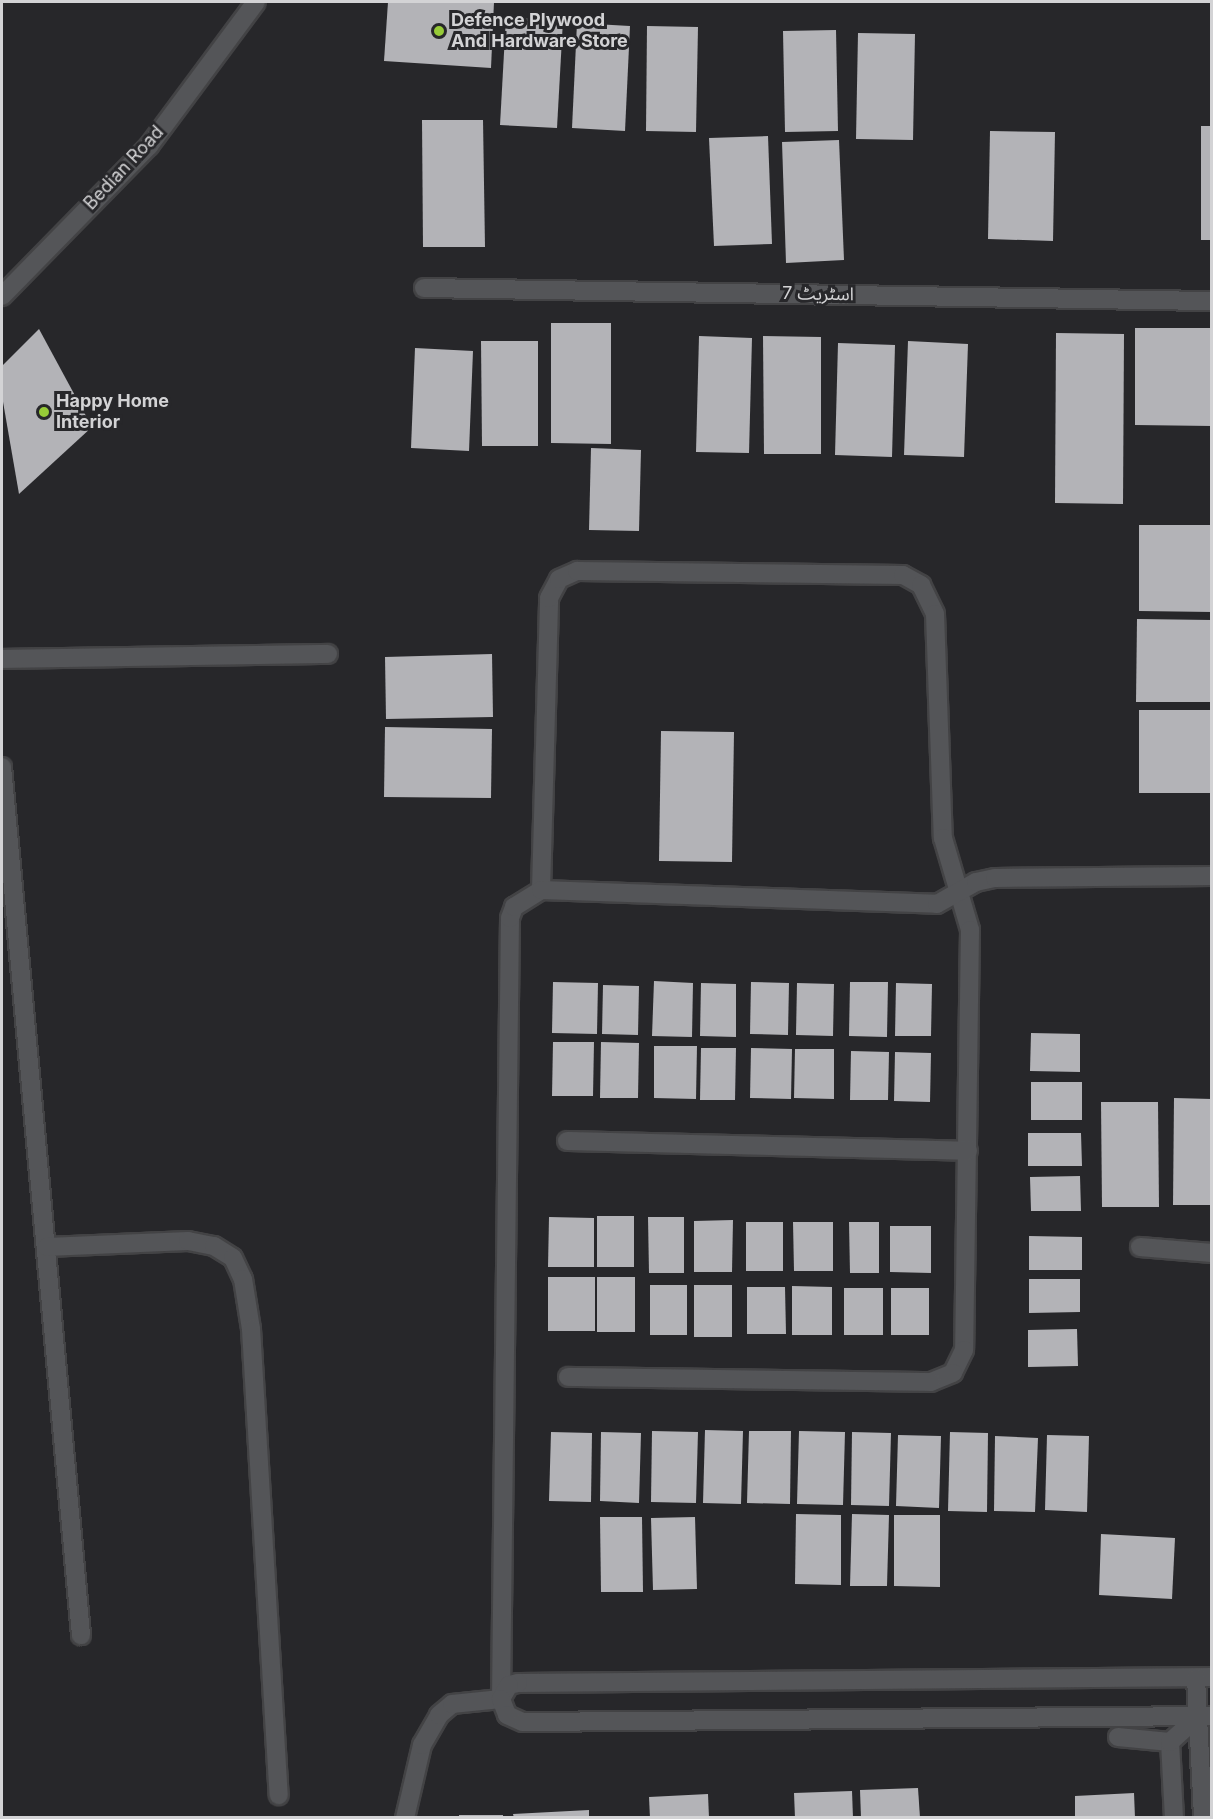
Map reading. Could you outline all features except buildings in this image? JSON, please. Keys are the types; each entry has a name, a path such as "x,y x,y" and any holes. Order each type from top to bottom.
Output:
{"street":[{"name":"Bedian Road","path":"2,296 149,146 256,2"},
{"name":"اسٹریٹ 7","path":"424,288 1212,301"},
{"path":"541,890 549,598 559,579 577,571 903,575 921,585 935,614 943,838 961,889 970,930 964,1350 953,1373 932,1382 568,1377"},
{"path":"2,658 328,654"},
{"path":"2,767 81,1635"},
{"path":"1205,1716 523,1722 507,1715 501,1699 510,918 514,907 541,890 937,903 961,889 996,878 1212,876"},
{"path":"567,1141 968,1151"},
{"path":"47,1247 188,1241 214,1246 233,1258 243,1279 251,1329 279,1795"},
{"path":"1140,1247 1212,1253"},
{"path":"501,1699 509,1685 518,1683 1204,1678 1203,1818"},
{"path":"405,1818 422,1745 439,1715 452,1704 501,1699"},
{"path":"1118,1737 1170,1742 1205,1716"},
{"path":"1170,1742 1174,1818"}],"place":[{"name":"Defence Plywood And Hardware Store","path":"439,31"},
{"name":"Happy Home Interior","path":"44,412"}]}
